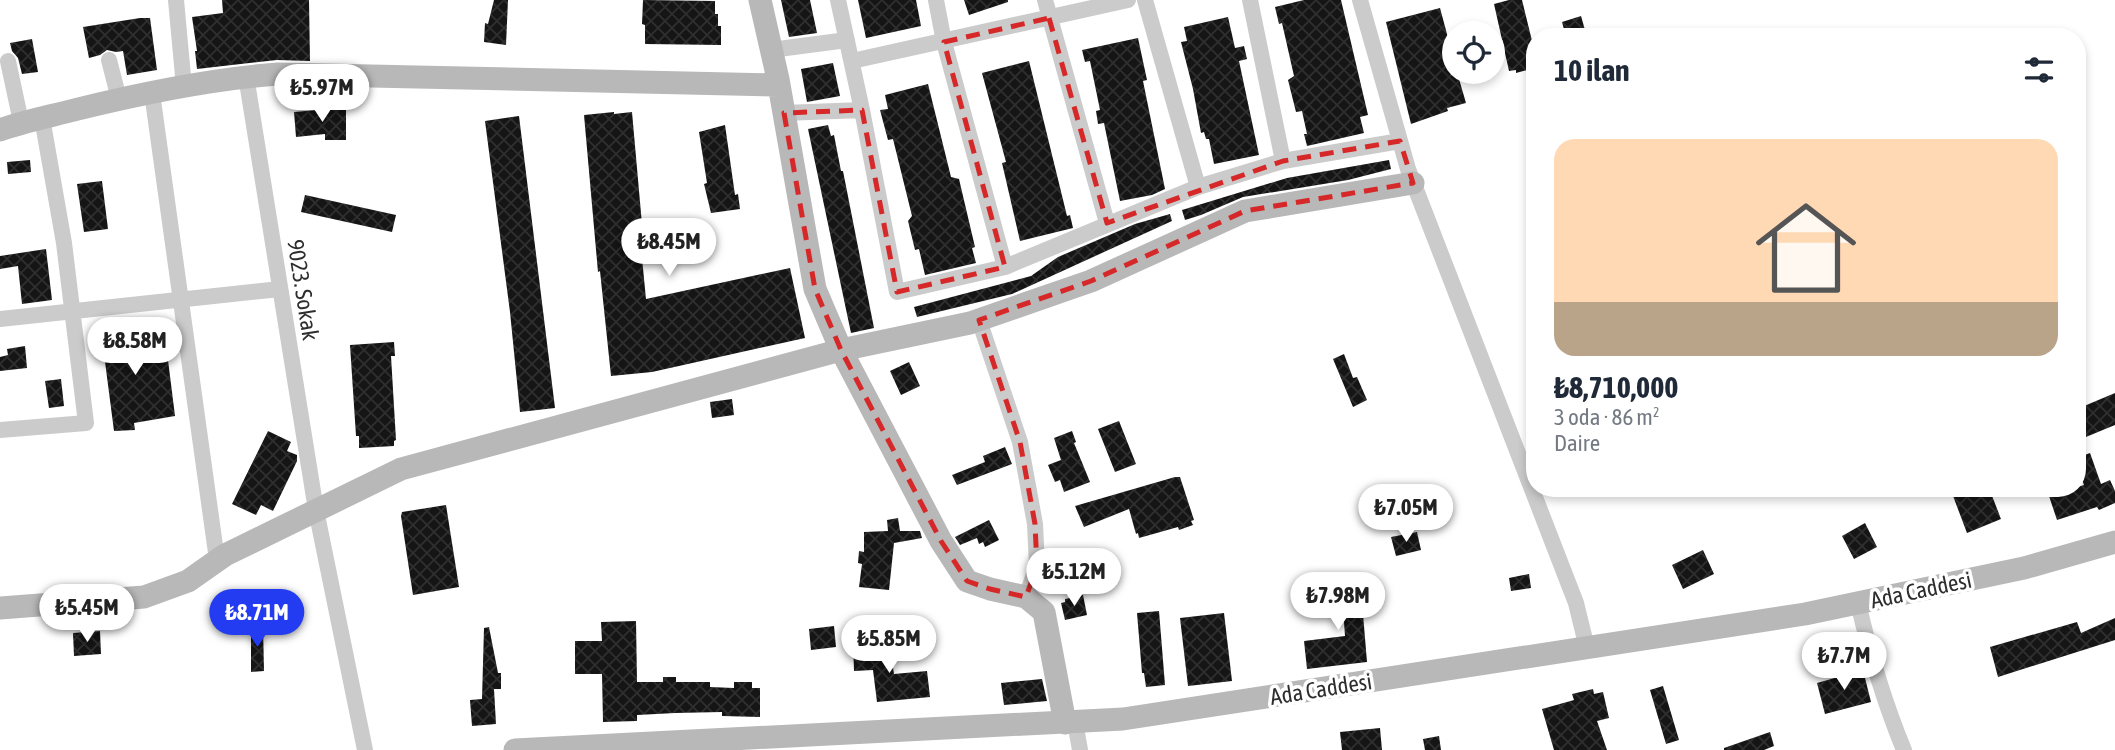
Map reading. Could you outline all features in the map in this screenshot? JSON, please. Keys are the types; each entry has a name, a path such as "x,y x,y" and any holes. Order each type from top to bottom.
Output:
{"main road":[{"path":"760,0 779,85 815,289 841,350 941,541 967,581 1026,597 1044,612 1070,722"},
{"path":"21,123 119,99 246,76 278,74 779,85"},
{"path":"0,608 144,597 188,581 217,560 401,469 841,350 979,320 1091,281 1245,211 1413,183"},
{"name":"Ada Caddesi","path":"515,750 877,741 1123,719 1792,616 2024,568 2115,542"}],"street":[{"path":"176,0 184,87"},
{"path":"838,0 897,292 1005,267 1198,187 1283,161 1400,141"},
{"path":"936,0 944,42 1005,267"},
{"path":"1045,0 1107,223"},
{"path":"852,61 1128,0"},
{"path":"1145,0 1198,187"},
{"path":"1250,0 1283,161"},
{"path":"1360,0 1413,183 1526,474"},
{"path":"771,50 847,40"},
{"path":"109,60 119,99"},
{"path":"0,430 86,423 73,312 21,123 8,61"},
{"name":"9023. Sokak","path":"246,76 316,510 365,750"},
{"path":"152,93 217,560"},
{"path":"784,113 862,110"},
{"path":"0,319 280,289"},
{"path":"979,320 1020,442 1035,524 1037,566 1026,597"},
{"path":"1535,497 1576,603 1587,648"},
{"path":"1858,603 1884,701 1904,750"},
{"path":"1070,722 1080,750"}],"highlighted area":[{"path":"1049,18 1107,223 1283,161 1400,141 1413,183 1245,211 1091,281 979,320 1020,442 1035,524 1037,566 1026,597 967,581 941,541 841,350 815,289 784,113 862,110 897,292 1005,267 944,42"}],"building":[{"path":"222,0 309,0 310,61 277,60 197,69 192,17 223,13"},
{"path":"494,0 508,0 506,45 484,42 485,23 488,24"},
{"path":"643,0 715,1 715,14 718,14 718,26 721,26 721,45 645,44"},
{"path":"781,0 810,0 817,33 789,37"},
{"path":"858,0 916,0 921,26 866,38"},
{"path":"964,0 1008,0 1008,2 969,15"},
{"path":"1304,0 1341,0 1368,115 1360,117 1364,133 1307,146 1302,111 1296,112 1288,80 1294,76 1282,23 1279,24 1275,7"},
{"path":"1522,0 1529,28 1526,28 1526,70 1516,73 1516,70 1509,71 1505,53 1505,21 1498,21 1494,4"},
{"path":"1440,8 1444,21 1442,84 1460,84 1466,103 1447,108 1448,111 1411,124 1386,22"},
{"path":"1581,16 1584,28 1564,28 1562,22"},
{"path":"1228,17 1235,48 1244,46 1247,59 1239,61 1259,155 1214,164 1209,139 1206,139 1204,132 1201,133 1181,42 1187,41 1184,27"},
{"path":"150,18 157,70 127,75 123,51 107,50 89,58 83,27"},
{"path":"1138,38 1147,80 1143,81 1165,189 1152,195 1120,201 1104,123 1098,124 1096,111 1100,110 1090,61 1085,62 1082,50"},
{"path":"32,39 38,72 22,74 10,43"},
{"path":"1029,61 1067,216 1070,215 1073,228 1020,241 1002,163 1006,162 982,73"},
{"path":"833,63 840,96 807,102 801,69"},
{"path":"928,84 951,177 959,179 975,247 972,248 976,263 925,275 908,221 912,216 893,139 888,140 880,110 888,109 885,95"},
{"path":"346,110 346,140 325,140 325,134 296,137 294,112"},
{"path":"632,112 646,299 790,268 805,338 652,372 611,376 600,271 598,272 584,115"},
{"path":"519,116 555,408 520,412 485,121"},
{"path":"725,125 735,195 738,194 740,209 711,213 704,184 707,183 699,132"},
{"path":"828,125 831,136 834,135 843,171 874,328 851,333 808,129"},
{"path":"30,160 31,172 8,174 7,162"},
{"path":"1389,160 1391,169 1348,180 1243,197 1185,220 1182,210 1287,178"},
{"path":"102,181 108,229 84,232 77,184"},
{"path":"305,195 396,215 392,232 301,212"},
{"path":"1170,214 1172,221 1012,294 917,317 914,307 1031,276 1058,257 1135,224"},
{"path":"46,249 52,300 22,304 18,266 0,269 0,256"},
{"path":"119,326 120,333 156,330 159,361 168,360 175,416 134,423 135,430 114,431 104,354 98,355 94,331"},
{"path":"394,342 395,356 391,356 396,440 394,446 359,448 350,345"},
{"path":"25,346 27,368 0,371 0,357 8,355 7,349"},
{"path":"1344,354 1353,378 1357,377 1367,400 1353,407 1333,359"},
{"path":"909,362 920,386 901,395 890,371"},
{"path":"61,379 64,406 49,408 45,381"},
{"path":"2115,393 2115,425 2086,437 2086,405"},
{"path":"732,399 734,415 712,418 710,402"},
{"path":"1119,421 1136,464 1115,472 1098,429"},
{"path":"268,431 291,442 287,451 297,455 297,461 273,511 261,505 256,515 232,504"},
{"path":"1072,431 1076,442 1074,443 1090,482 1064,492 1060,480 1055,482 1048,465 1061,460 1054,438"},
{"path":"1005,447 1012,464 957,485 952,475 985,462 983,456"},
{"path":"2090,453 2101,484 2110,480 2115,491 2115,503 2099,510 2097,507 2057,520 2049,497 2086,497 2086,455"},
{"path":"1180,477 1194,520 1191,521 1193,525 1179,530 1178,527 1139,538 1129,509 1084,527 1075,506"},
{"path":"1953,497 1992,497 2001,519 1967,533"},
{"path":"446,505 459,587 413,595 402,512"},
{"path":"898,518 900,531 920,531 922,538 894,543 889,590 859,587 862,564 858,563 859,551 864,552 864,532 888,531 887,520"},
{"path":"989,520 999,540 985,547 983,542 979,544 977,538 960,545 955,537"},
{"path":"1865,523 1877,547 1854,559 1842,536"},
{"path":"1417,532 1421,550 1396,556 1391,537"},
{"path":"1703,550 1714,574 1683,589 1672,565"},
{"path":"1529,574 1531,588 1511,591 1509,578"},
{"path":"1361,590 1367,662 1307,669 1304,641 1345,636 1343,609 1306,612 1304,596"},
{"path":"1083,595 1087,615 1065,620 1061,603 1065,602 1065,599"},
{"path":"1159,611 1165,685 1146,687 1142,673 1137,613"},
{"path":"1224,613 1232,681 1188,686 1180,618"},
{"path":"2115,618 2115,640 1998,677 1990,647 2077,622 2081,633"},
{"path":"636,621 637,682 663,682 663,677 676,677 676,682 710,682 710,687 734,688 734,682 752,682 752,688 760,688 760,717 722,716 722,712 675,713 637,715 637,721 603,722 602,674 575,674 575,641 602,641 601,622"},
{"path":"251,626 263,626 264,671 251,672"},
{"path":"834,626 836,647 811,650 809,629"},
{"path":"489,627 498,673 501,673 501,689 494,689 496,724 472,726 470,700 482,699 484,628"},
{"path":"100,631 101,654 74,656 73,633"},
{"path":"853,640 867,640 867,649 890,647 894,674 927,671 930,697 877,702 873,670 854,671"},
{"path":"1863,670 1871,702 1825,714 1817,683"},
{"path":"1042,679 1047,701 1004,705 1001,683"},
{"path":"1663,686 1679,740 1666,744 1650,690"},
{"path":"1593,689 1594,694 1603,692 1609,718 1597,721 1607,750 1554,750 1542,709 1574,700 1572,694"},
{"path":"1380,728 1382,750 1342,750 1340,732"},
{"path":"1770,732 1774,746 1764,750 1724,750 1724,748"},
{"path":"1439,736 1441,750 1425,750 1423,739"}]}
